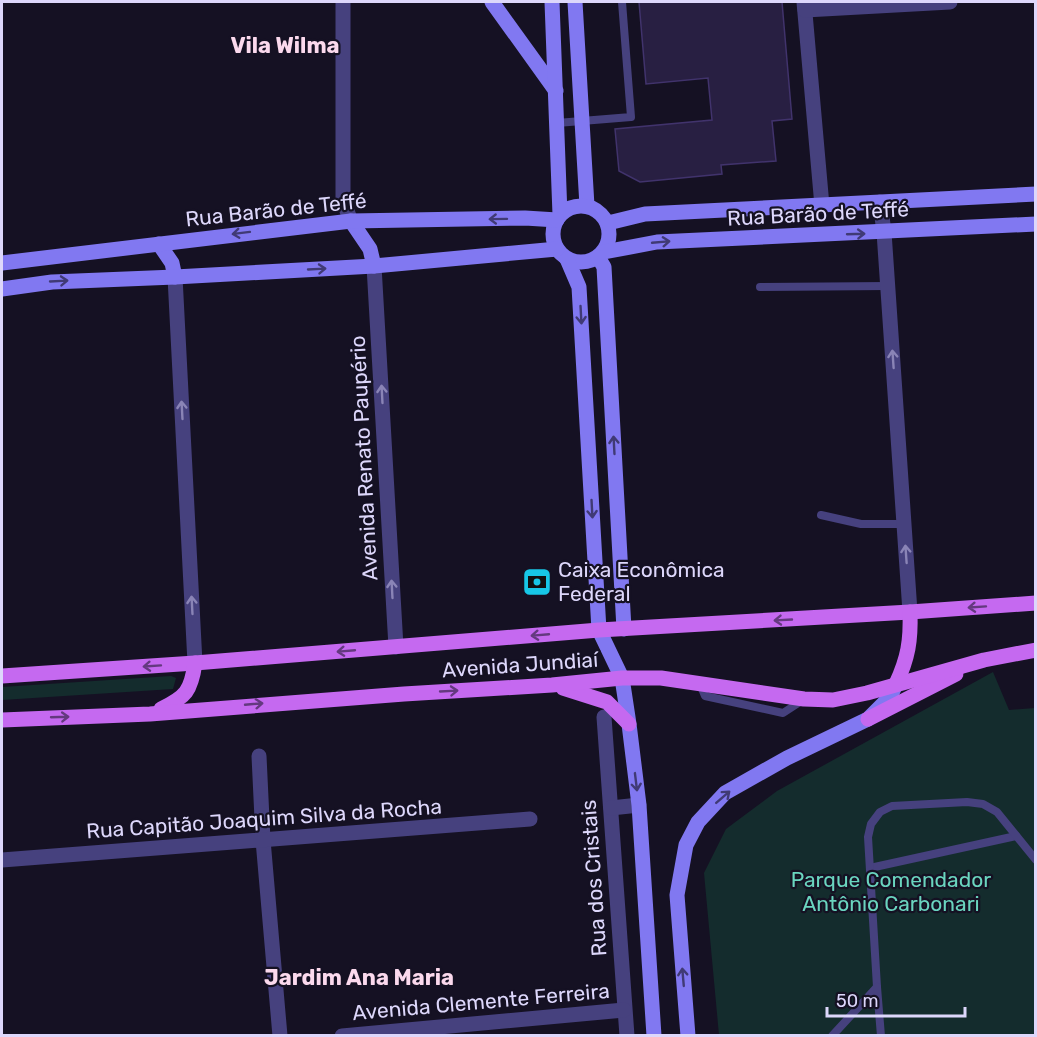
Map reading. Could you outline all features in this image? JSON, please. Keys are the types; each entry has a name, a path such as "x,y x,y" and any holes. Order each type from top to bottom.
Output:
{"main road":[{"path":"492,2 556,91"},
{"path":"552,2 558,217 553,235 579,287 599,630 622,678 629,724 639,805 654,1035"},
{"path":"575,2 587,206"},
{"name":"Rua Barão de Teffé","path":"608,223 645,214 1035,194"},
{"path":"2,289 52,282 562,254 583,263 601,255 610,238 608,223 600,212 587,206 573,207 558,217"},
{"name":"Rua Barão de Teffé","path":"2,263 351,221 558,217"},
{"path":"351,221 370,249 374,266"},
{"name":"Rua Barão de Teffé","path":"601,255 657,242 1035,224"},
{"path":"159,244 172,263 175,277"},
{"path":"601,255 604,267 624,629"},
{"path":"2,274 46,257"},
{"name":"Avenida Jundiaí","path":"2,676 195,663 599,630 1035,603"},
{"path":"868,719 890,697 907,661 911,635 910,612"},
{"name":"Avenida Jundiaí","path":"2,720 150,714 393,694 552,686 622,678 661,678 804,699 833,700 867,693 984,660 1035,650"},
{"path":"688,1035 677,895 686,845 698,822 726,793 786,758 984,660"},
{"path":"150,714 180,700 192,683 195,663"},
{"path":"552,686 607,702 629,724"}],"street":[{"path":"343,2 343,201 351,221"},
{"path":"822,206 804,6 950,2"},
{"path":"880,202 888,286 910,612"},
{"name":"Avenida Renato Paupério","path":"374,266 396,647"},
{"path":"175,277 195,663"},
{"name":"Rua dos Cristais","path":"604,717 627,1035"},
{"path":"259,756 263,840 280,1035"},
{"path":"611,808 639,805"},
{"name":"Rua Capitão Joaquim Silva da Rocha","path":"2,860 530,819"},
{"name":"Avenida Clemente Ferreira","path":"342,1035 624,1010"}],"lane":[{"path":"557,123 632,117 622,2"},
{"path":"760,287 888,286"},
{"path":"821,515 861,524 904,524"},
{"path":"881,1035 868,837 871,824 880,812 892,806 967,802 983,804 997,812 1035,860"},
{"path":"870,868 1016,836"},
{"path":"832,1035 877,987"}],"green space":[{"name":"Parque Comendador Antônio Carbonari","path":"993,672 1009,710 1035,708 1035,1035 719,1035 704,873 726,829 777,791"},
{"path":"171,676 176,678 173,689 2,700 2,687"}],"building":[{"path":"639,2 782,2 792,119 772,121 776,161 721,165 722,174 640,182 619,171 615,129 712,120 708,78 646,84"}],"place":[{"name":"Caixa Econômica Federal","path":"537,582"}],"district":[{"name":"Vila Wilma","path":"285,45"},
{"name":"Jardim Ana Maria","path":"359,977"}]}
